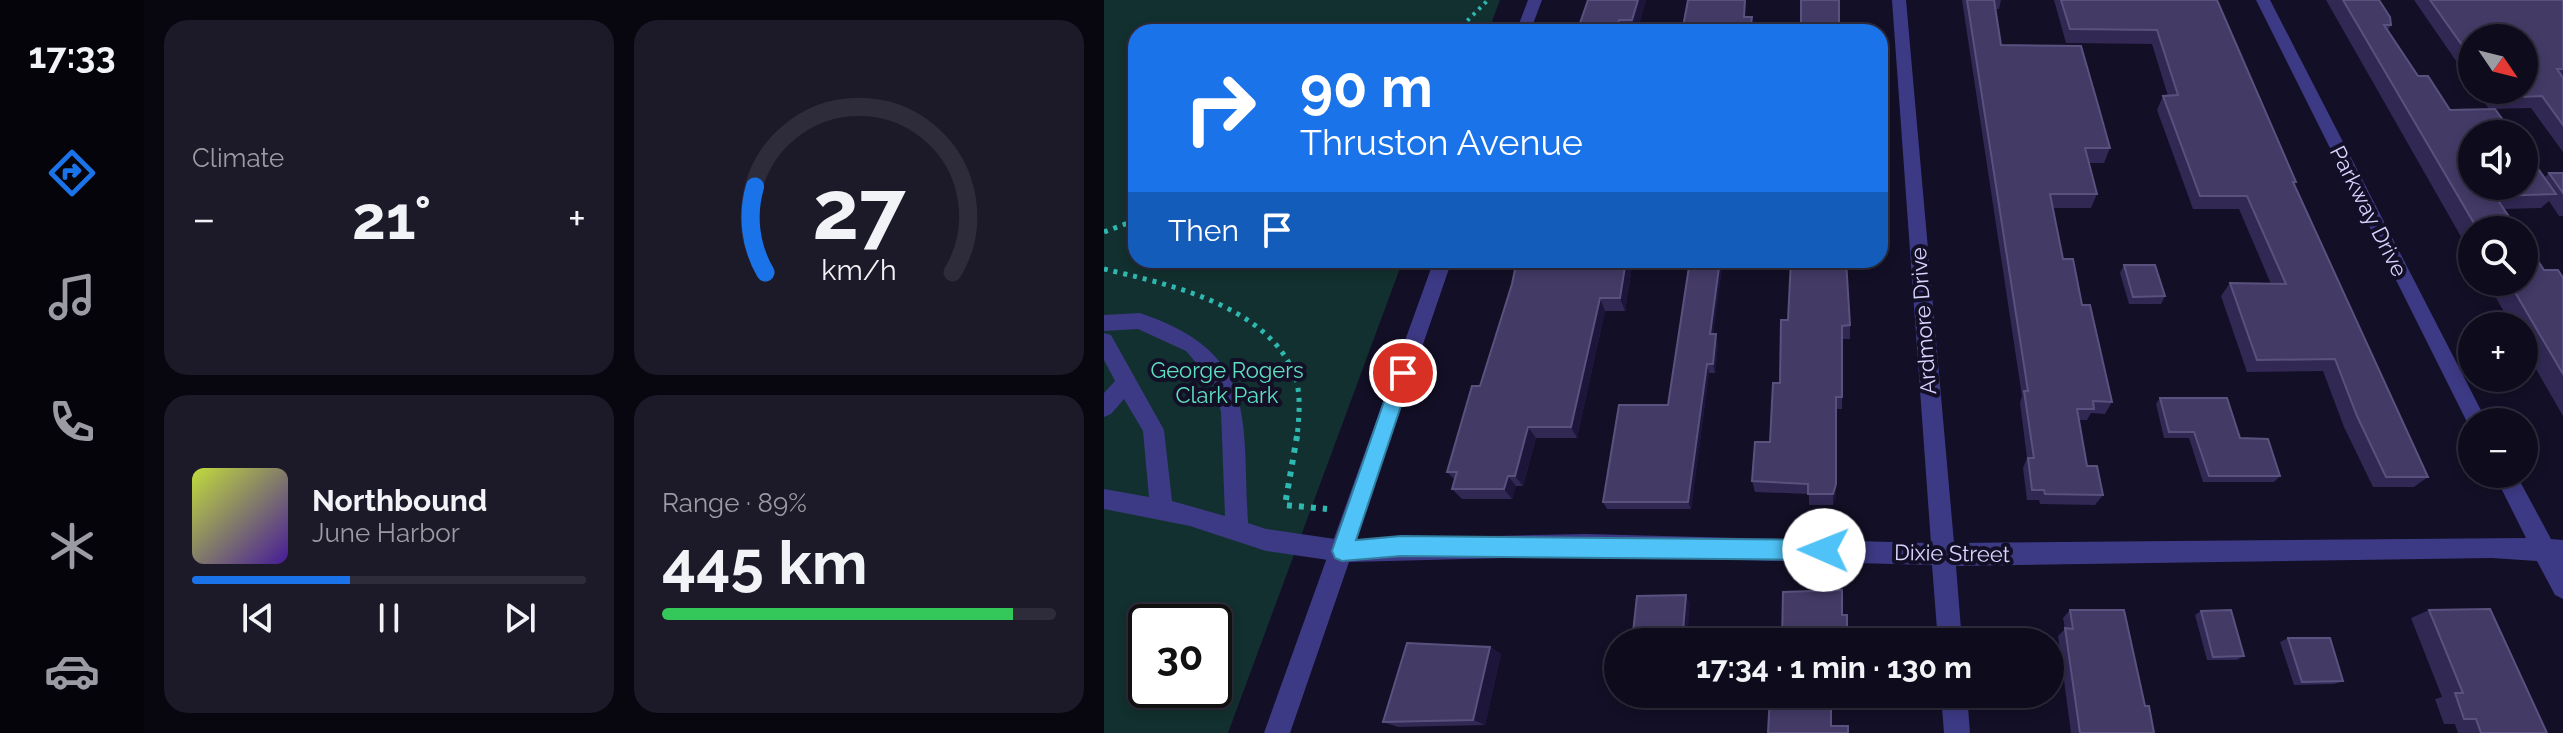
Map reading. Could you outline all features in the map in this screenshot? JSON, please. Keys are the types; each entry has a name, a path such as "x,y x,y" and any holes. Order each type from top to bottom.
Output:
{"street":[{"path":"1526,24 1535,0"},
{"name":"Ardmore Drive","path":"1899,0 1949,628"},
{"name":"Parkway Drive","path":"2263,0 2470,408"},
{"path":"1277,733 1440,268"},
{"path":"1104,323 1140,321 1193,345 1224,382 1231,412 1237,530"},
{"path":"1104,341 1153,430 1162,510"},
{"path":"1104,408 1126,383"},
{"path":"2514,488 2554,550 2563,587"},
{"name":"Dixie Street","path":"1104,499 1162,510 1266,540 1342,551 1401,546 1943,553 2477,547 2554,550"},
{"path":"1955,708 1957,733"}],"path":[{"path":"1464,24 1488,0"},
{"path":"1104,232 1128,223"},
{"path":"1104,269 1146,279 1200,298 1253,325 1278,347 1294,373 1299,418 1285,505 1356,508"}],"green space":[{"name":"George Rogers Clark Park","path":"1104,0 1500,0 1491,24 1128,24 1128,268 1400,268 1228,733 1104,733"}],"building":[{"path":"1588,0 1638,0 1632,20 1619,20 1618,24 1580,24"},
{"path":"1688,0 1745,0 1744,17 1752,17 1751,24 1684,24"},
{"path":"1801,0 1839,0 1839,24 1801,24"},
{"path":"1967,0 1994,0 2001,45 2081,46 2110,148 2085,148 2097,194 2050,194 2063,259 2073,259 2082,305 2090,305 2112,402 2093,401 2094,409 2077,409 2087,466 2097,466 2103,495 2045,494 2044,490 2032,490 2028,458 2034,458 2024,391 2028,391"},
{"path":"2061,0 2217,0 2296,182 2293,182 2428,477 2386,477 2357,416 2335,359 2257,360 2230,283 2286,284 2247,196 2200,196 2163,96 2178,95 2157,30 2070,29"},
{"path":"2343,0 2379,0 2390,17 2391,25 2384,25 2418,76 2428,76 2450,110 2495,109 2503,120 2458,120 2458,196"},
{"path":"2430,0 2563,0 2563,69 2557,69 2563,78 2563,125 2542,96 2538,96 2538,24 2458,24 2458,39"},
{"path":"2538,169 2556,194 2538,195"},
{"path":"2549,173 2563,173 2563,193"},
{"path":"2460,200 2498,200 2509,216 2470,216"},
{"path":"2538,261 2544,270 2558,270 2563,278 2563,374 2538,331 2538,312 2527,312 2517,296 2538,296"},
{"path":"2124,265 2155,265 2165,296 2133,297"},
{"path":"1515,268 1625,268 1620,298 1600,298 1571,427 1528,427 1515,476 1508,476 1504,489 1452,489 1457,472 1447,472 1472,386 1480,386"},
{"path":"1689,268 1719,268 1710,334 1716,334 1713,364 1707,364 1688,502 1603,502 1619,405 1668,405"},
{"path":"1791,268 1846,268 1850,325 1842,326 1842,397 1836,397 1836,484 1833,494 1808,494 1808,484 1752,481 1755,442 1770,442 1773,383 1780,383 1781,320 1788,320"},
{"path":"2160,398 2227,398 2240,438 2268,439 2280,476 2209,476 2194,432 2169,432"},
{"path":"1842,590 1842,615 1847,615 1847,628 1782,628 1783,592"},
{"path":"1686,595 1683,628 1634,628 1637,596"},
{"path":"2490,609 2547,733 2481,733 2476,719 2464,719 2455,693 2463,693 2429,610"},
{"path":"2070,610 2124,610 2154,733 2080,733 2065,628 2073,629"},
{"path":"2231,610 2244,656 2213,657 2201,611"},
{"path":"2288,638 2330,638 2343,681 2302,682"},
{"path":"1407,643 1490,647 1473,720 1383,722"},
{"path":"1769,708 1831,708 1831,726 1848,726 1848,733 1768,733"}],"route":[{"path":"1403,373 1342,551 1401,546 1824,550"}]}
